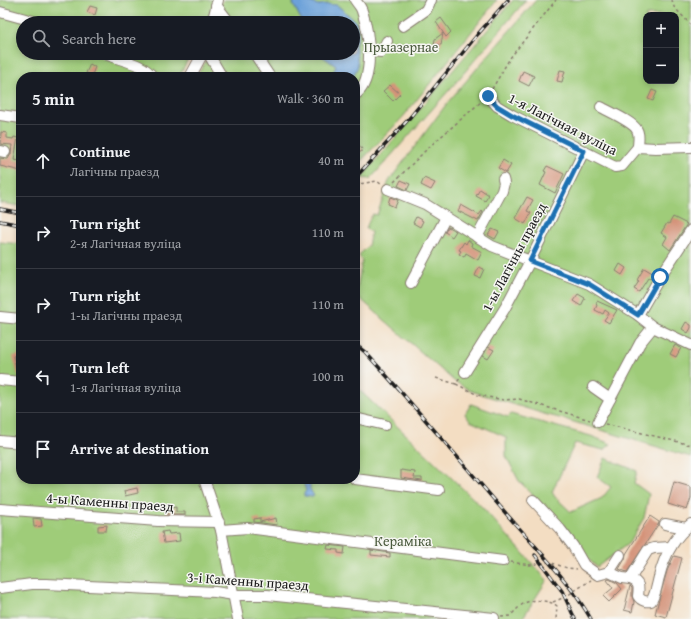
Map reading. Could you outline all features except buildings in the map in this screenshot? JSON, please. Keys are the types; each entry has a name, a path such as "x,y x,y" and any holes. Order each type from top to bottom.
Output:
{"street":[{"path":"355,0 362,9 369,51 366,79 360,90"},
{"path":"403,26 426,10 431,0"},
{"path":"214,16 217,1"},
{"path":"217,1 226,16"},
{"path":"0,12 16,16"},
{"path":"369,51 380,52 387,41"},
{"path":"119,60 141,66 148,72"},
{"path":"193,72 199,60"},
{"path":"212,60 219,72"},
{"path":"259,60 267,72"},
{"name":"1-я Лагічная вуліца","path":"488,96 497,106 512,115 615,167 622,166 638,146 655,148 691,147"},
{"path":"601,107 632,125 637,130 639,135 638,146"},
{"path":"0,115 16,117"},
{"name":"1-ы Лагічны праезд","path":"465,372 505,308 530,261 584,151"},
{"path":"477,237 502,191 504,184 503,179"},
{"path":"388,189 425,204 492,246 589,284 638,315 653,327 691,345"},
{"path":"411,282 446,216"},
{"path":"638,315 660,277 691,230"},
{"path":"0,317 16,319"},
{"path":"598,422 640,343 653,327"},
{"path":"0,380 16,382"},
{"path":"593,387 610,398"},
{"path":"360,419 385,425"},
{"path":"0,441 16,443"},
{"path":"360,480 439,490"},
{"path":"206,484 220,526 238,619"},
{"path":"534,500 560,529 573,546 584,565 598,575 609,572 636,582 639,587 638,596 640,600 651,601 663,562 671,547 689,526"},
{"name":"4-ы Каменны праезд","path":"0,509 248,528 503,561"},
{"path":"665,524 689,526"},
{"path":"630,579 648,550 654,548 671,547"},
{"path":"609,572 620,555"},
{"name":"3-і Каменны праезд","path":"0,588 32,584 46,584 215,592 234,595 267,595 494,618"}],"path":[{"path":"360,184 377,182 388,189 401,173 428,147 488,96 510,58 556,0"},
{"path":"672,0 674,7 691,25"},
{"path":"456,384 465,372"},
{"path":"436,378 456,384 478,395 504,400 519,399 598,422 691,445"},
{"path":"503,561 530,565 549,562 567,568 578,569"},
{"path":"494,618 510,616 522,603 532,600 553,602 565,598 598,575"},
{"path":"553,602 557,606 556,619"}],"green space":[{"path":"0,0 214,0 213,7 208,16 16,16 16,60 188,60 182,72 16,72 16,205 0,203"},
{"path":"224,0 294,0 293,4 299,16 218,16 221,3"},
{"name":"Прыазернае","path":"305,0 497,0 403,117 360,162 360,72 355,72 358,66 357,60 360,60 360,16 349,16 337,5 318,5"},
{"path":"513,0 526,0 373,176 370,179 361,178"},
{"path":"536,0 691,0 691,457 471,391 454,381 360,299 360,272 362,261 360,254 368,246 371,232 366,229 369,220 373,214 377,215 389,181 448,102"},
{"path":"328,60 336,66 335,72 199,72 206,61"},
{"name":"Кераміка","path":"0,242 16,244 16,484 360,484 360,391 482,507 547,580 522,619 0,619"},
{"path":"471,404 508,417 511,414 591,436 611,444 604,450 575,443 552,492 555,497 571,512 602,498 611,487 597,477 605,458 637,471 634,483 649,494 644,518 629,543 597,567 582,554 577,543 546,508 519,481 506,456 506,437 470,421 465,414"}],"water":[{"path":"294,0 305,0 318,5 337,5 349,16 299,16 293,4"},
{"path":"328,60 357,60 358,66 355,72 333,72 336,66"},
{"path":"304,484 310,484 310,489 314,496 304,496 306,491"}],"railway":[{"path":"360,173 407,121 478,34 508,0"},
{"path":"0,209 16,212"},
{"path":"0,221 16,224"},
{"path":"360,348 400,391 550,563 572,590 591,619"},
{"path":"535,555 562,591 575,619"}],"route":[{"path":"488,96 497,106 512,115 584,151 530,261 589,284 638,315 660,277"}]}
